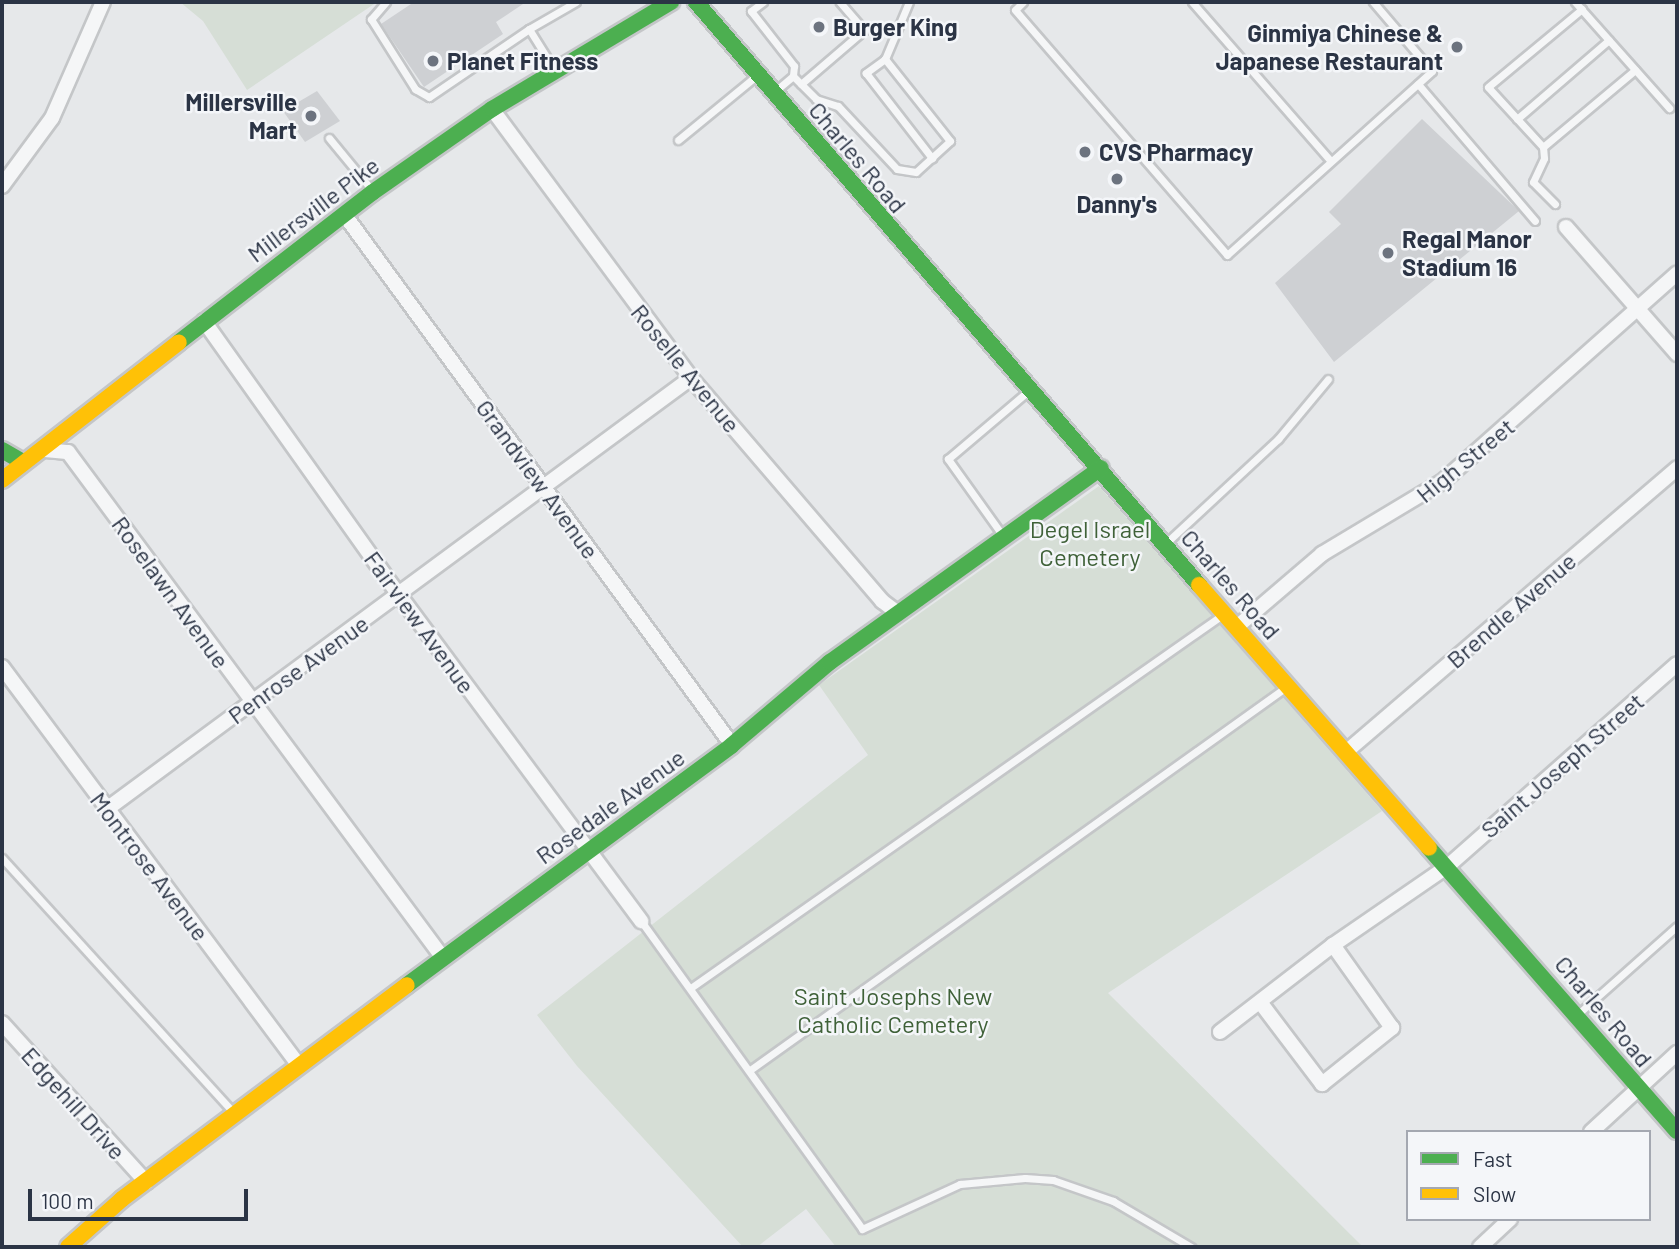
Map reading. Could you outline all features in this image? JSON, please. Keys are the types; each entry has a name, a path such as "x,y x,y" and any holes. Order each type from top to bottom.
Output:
{"street":[{"path":"2,186 52,118 103,2"},
{"name":"Millersville Pike","path":"2,481 373,192 492,109 671,2"},
{"name":"Charles Road","path":"696,2 1677,1131"},
{"name":"Roselle Avenue","path":"492,109 691,378 882,601 898,613"},
{"name":"Grandview Avenue","path":"344,214 732,745"},
{"path":"1566,227 1677,354"},
{"name":"High Street","path":"1238,626 1322,554 1442,482 1677,273"},
{"name":"Fairview Avenue","path":"204,321 400,594 641,921"},
{"name":"Penrose Avenue","path":"107,809 691,378"},
{"path":"2,450 23,462"},
{"name":"Roselawn Avenue","path":"39,450 68,452 443,958"},
{"name":"Rosedale Avenue","path":"68,1247 146,1182 299,1065 732,745 830,662 1101,468"},
{"name":"Brendle Avenue","path":"1346,752 1677,468"},
{"name":"Saint Joseph Street","path":"1220,1032 1333,945 1448,866 1677,664"},
{"name":"Montrose Avenue","path":"2,667 299,1065"},
{"path":"1260,1002 1322,1084 1392,1028 1333,945"},
{"name":"Edgehill Drive","path":"2,1023 146,1182"},
{"path":"1593,1130 1677,1054"},
{"path":"1480,1247 1508,1221"}],"lane":[{"path":"386,2 371,19 415,89 429,97 529,29 576,2"},
{"path":"764,2 751,11 794,66 793,76 773,92"},
{"path":"801,84 864,30 840,2"},
{"path":"907,2 886,59 866,73 932,158"},
{"path":"1007,2 1227,255 1432,71 1373,2"},
{"path":"1014,9 1023,2"},
{"path":"1192,2 1330,160"},
{"path":"1576,2 1669,108"},
{"path":"1555,204 1533,182 1544,158 1543,147 1488,87 1581,9"},
{"path":"529,29 555,69"},
{"path":"1517,120 1609,40"},
{"path":"793,76 816,99 838,106 897,169 916,172 950,141 886,59"},
{"path":"1543,147 1635,70"},
{"path":"678,140 758,75"},
{"path":"1418,84 1535,221"},
{"path":"329,138 373,192"},
{"path":"1166,544 1278,439 1328,379"},
{"path":"1005,538 948,459 1030,389"},
{"path":"692,988 1225,613"},
{"path":"750,1070 1289,685"},
{"path":"2,858 235,1114"},
{"path":"641,921 692,988 862,1229 960,1184 1025,1178 1053,1180 1113,1201 1191,1247"},
{"path":"1578,1014 1677,926"}],"green space":[{"path":"180,2 377,2 247,90 203,21"},
{"name":"Saint Josephs New Catholic Cemetery","path":"1099,486 1382,811 1108,993 1363,1247 836,1247 806,1209 757,1247 743,1247 577,1066 537,1015 868,755 819,685"}],"building":[{"name":"Planet Fitness","path":"414,2 526,2 496,22 503,34 424,87 381,24"},
{"name":"Millersville Mart","path":"317,91 340,121 305,142 283,111"},
{"name":"Regal Manor Stadium 16","path":"1422,119 1519,211 1334,362 1275,283 1341,224 1329,212"}],"traffic: fast":[{"path":"179,342 373,192 492,109 671,2"},
{"path":"696,2 1199,585"},
{"path":"2,450 23,462"},
{"path":"407,985 732,745 830,662 1101,468"},
{"path":"1429,848 1677,1131"}],"traffic: slow":[{"path":"2,480 179,342"},
{"path":"1199,585 1429,848"},
{"path":"68,1247 122,1199 407,985"}],"place":[{"name":"Burger King","path":"819,27"},
{"name":"Ginmiya Chinese & Japanese Restaurant","path":"1457,47"},
{"name":"Planet Fitness","path":"433,61"},
{"name":"Millersville Mart","path":"311,116"},
{"name":"CVS Pharmacy","path":"1085,152"},
{"name":"Danny's","path":"1117,179"},
{"name":"Regal Manor Stadium 16","path":"1388,253"}],"park label":[{"name":"Degel Israel Cemetery","path":"1090,543"}]}
